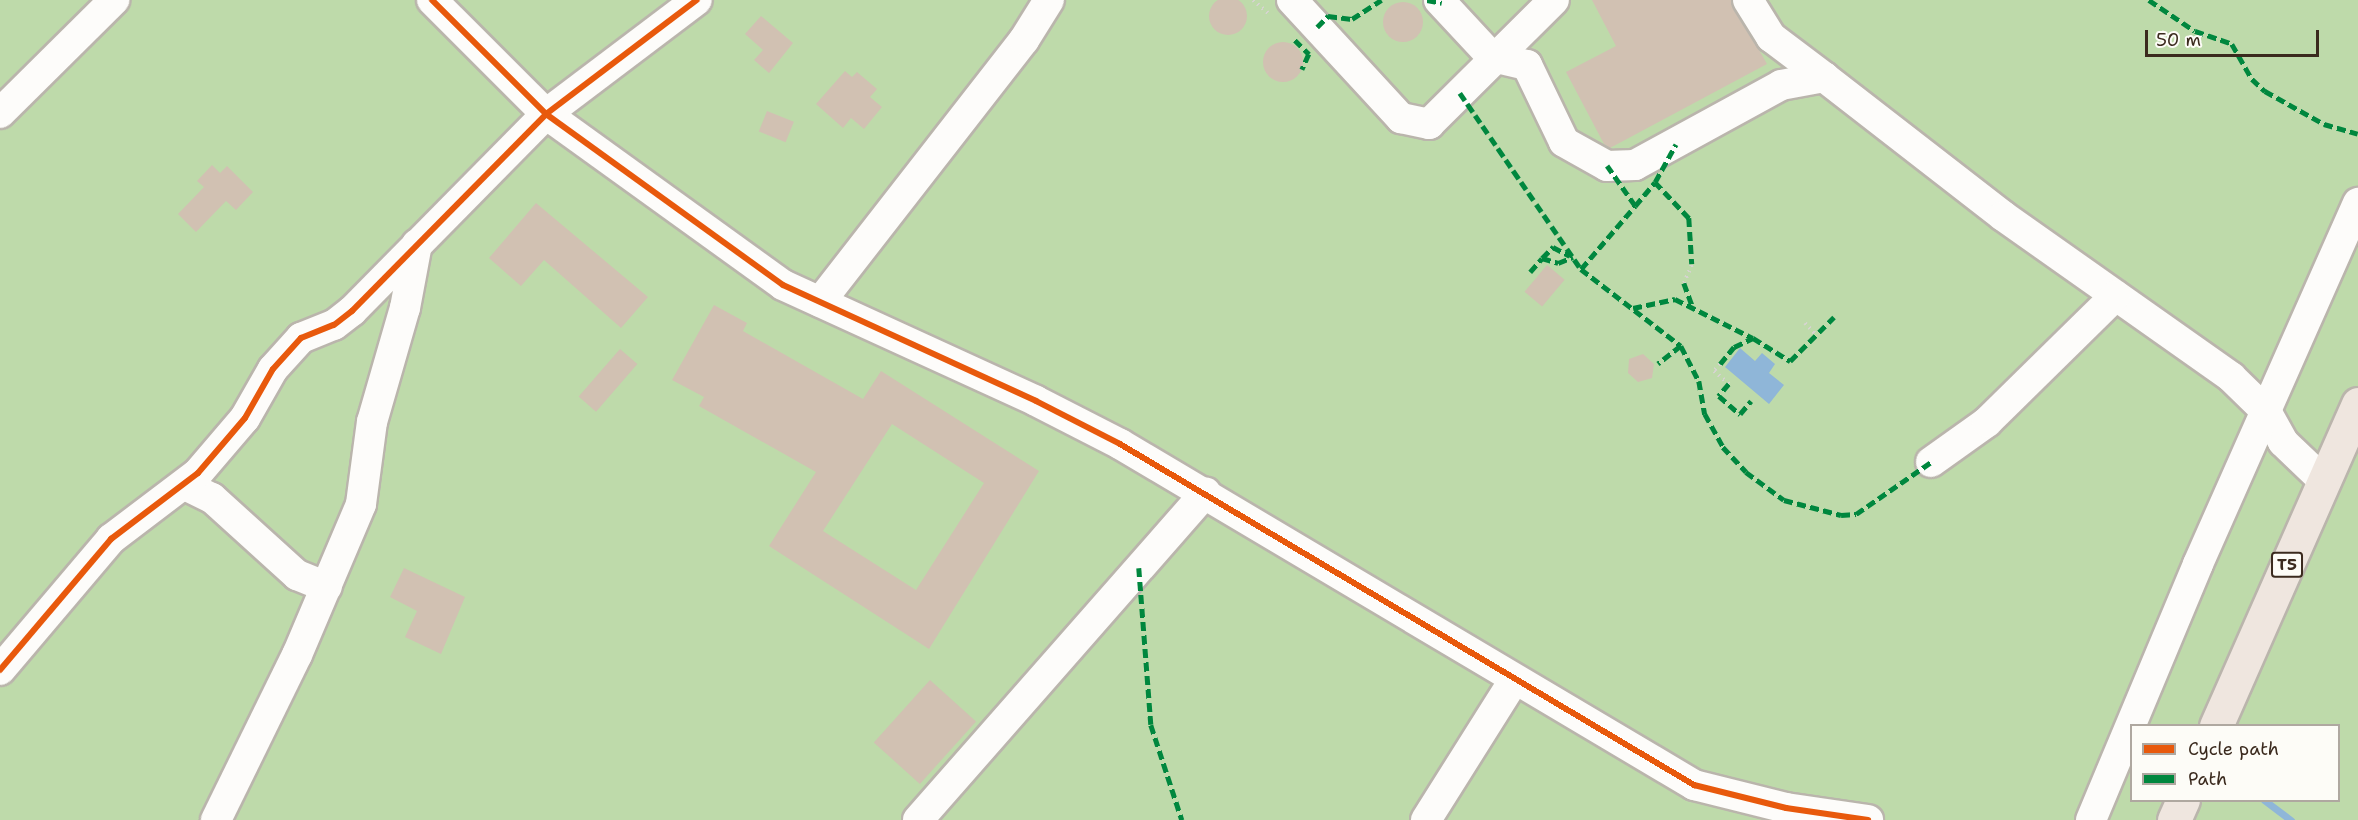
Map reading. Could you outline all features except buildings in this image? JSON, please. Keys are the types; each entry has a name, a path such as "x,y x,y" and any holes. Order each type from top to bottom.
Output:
{"highway":[{"name":"T5","path":"2217,724 2358,404"},
{"path":"2174,820 2183,802"}],"street":[{"path":"0,113 114,0"},
{"path":"432,0 546,114 730,250 783,285 1036,401 1206,492 1514,680 1694,785 1786,808 1868,820"},
{"path":"0,670 111,539 185,485 245,418 282,357 301,338 334,326 352,311 546,114 697,0"},
{"path":"820,302 1024,40 1049,0"},
{"path":"1439,0 1492,57 1527,65 1564,142 1607,166 1635,165 1781,85 1824,77"},
{"path":"1283,10 1401,118 1429,124 1445,111 1492,57 1554,0"},
{"path":"1748,0 1771,37 1986,203 2231,377 2266,411 2283,442 2324,481"},
{"path":"2131,724 2198,564 2358,203"},
{"path":"216,820 327,587 361,504 372,422 405,308 417,244"},
{"path":"1931,462 1988,423 2115,296"},
{"path":"185,485 212,498 297,575 327,587"},
{"path":"918,820 1206,492"},
{"path":"1426,820 1514,680"},
{"path":"2091,820 2130,727"}],"path":[{"path":"1253,0 1283,10"},
{"path":"1684,283 1692,264"},
{"path":"1805,323 1816,335"},
{"path":"1720,364 1714,371 1730,384"}],"green space":[{"path":"0,0 2358,0 2358,820 0,820"}],"water":[{"path":"1740,348 1755,361 1762,353 1775,364 1769,373 1784,385 1769,404 1725,367"}],"waterway":[{"path":"2267,802 2291,820"}],"marked path":[{"path":"1317,27 1328,16 1352,19 1381,0"},
{"path":"1427,0 1442,3"},
{"path":"2149,0 2195,31 2232,44 2252,79 2265,91 2324,124 2358,134"},
{"path":"1295,40 1309,54 1302,70"},
{"path":"1460,93 1581,269 1681,346 1658,364"},
{"path":"1635,206 1655,182 1676,144"},
{"path":"1581,269 1635,206 1607,166"},
{"path":"1655,182 1689,218 1692,264"},
{"path":"1542,258 1553,247 1570,256"},
{"path":"1530,272 1542,258 1558,263 1573,257"},
{"path":"1684,283 1693,308"},
{"path":"1633,308 1675,299 1753,338"},
{"path":"1720,364 1734,347 1753,338 1790,361 1834,317"},
{"path":"1681,346 1699,381 1705,414 1723,447 1746,472 1784,500 1841,515 1856,514 1931,462"},
{"path":"1729,384 1719,396 1740,414 1751,401"},
{"path":"1139,568 1151,725 1182,820"}],"cycle path":[{"path":"432,0 546,114 783,285 1036,401 1120,444 1694,785 1786,808 1868,820"},
{"path":"0,670 111,539 198,473 245,418 273,369 301,338 334,325 352,311 546,114 697,0"}]}
